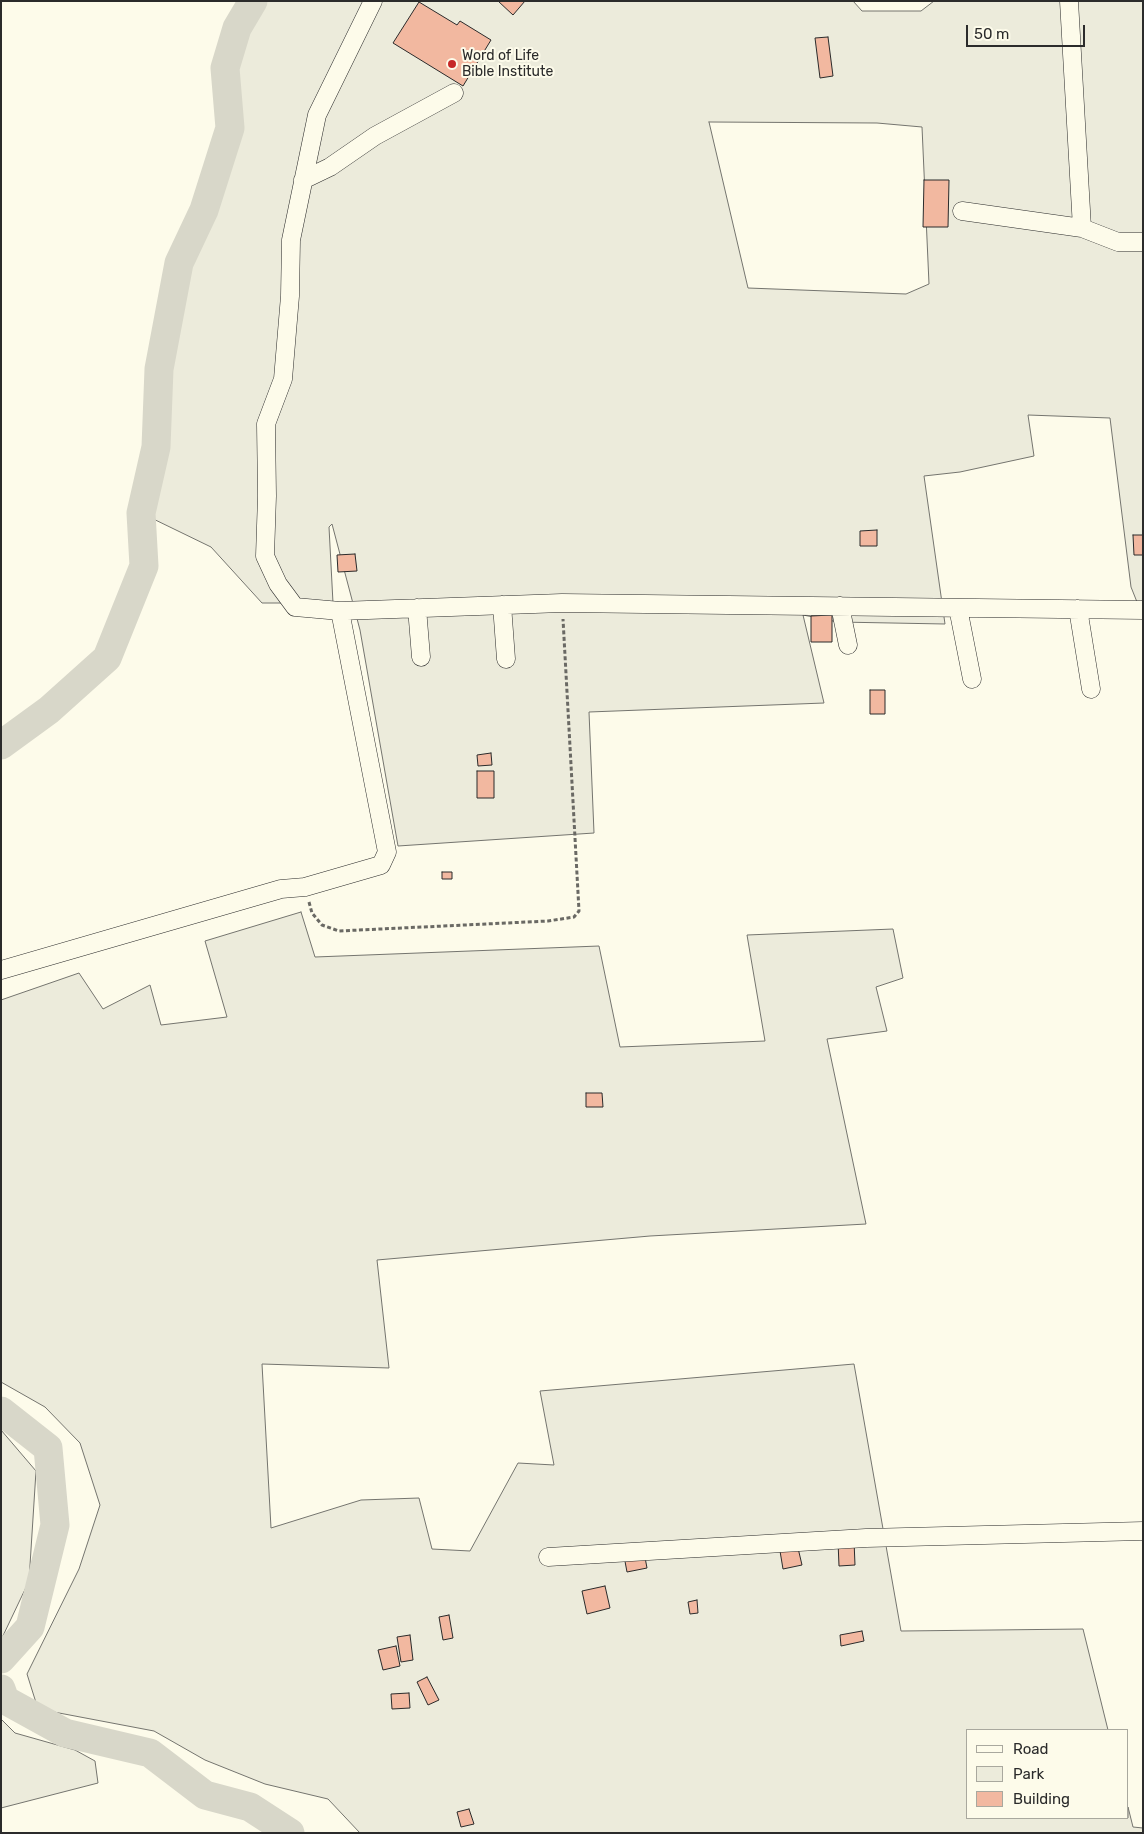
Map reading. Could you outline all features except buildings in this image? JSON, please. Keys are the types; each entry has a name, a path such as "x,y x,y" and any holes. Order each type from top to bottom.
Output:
{"street":[{"path":"373,1 317,115 290,240 290,296 282,379 266,424 267,496 265,556 278,584 296,607 340,611 562,603 1143,610"},
{"path":"1069,1 1082,228"},
{"path":"303,180 330,167 375,136 454,93"},
{"path":"962,212 1082,228 1118,242 1143,242"},
{"path":"502,605 506,659"},
{"path":"840,606 848,645"},
{"path":"417,608 421,658"},
{"path":"958,608 972,679"},
{"path":"1078,609 1091,689"},
{"path":"1,970 281,889 305,887 381,865 387,852 340,611"},
{"path":"548,1557 866,1538 1143,1531"}],"path":[{"path":"305,887 312,913 322,925 340,931 548,921 574,917 578,911 562,603"}],"green space":[{"path":"253,1 853,1 862,11 921,11 934,1 1143,1 1143,617 1131,587 1110,418 1028,415 1034,456 960,472 924,476 945,624 838,622 803,615 824,703 589,712 594,833 398,846 360,630 332,524 329,527 333,603 262,603 211,547 141,513 156,447 159,369 179,263 230,128 225,68 237,28","holes":["709,122 877,123 922,127 929,284 906,294 748,288"]},
{"path":"301,912 315,957 599,946 620,1047 765,1041 747,935 893,929 903,978 876,987 887,1031 827,1039 866,1224 650,1236 377,1260 389,1368 262,1364 271,1528 361,1500 419,1498 432,1549 470,1551 518,1463 554,1465 540,1391 854,1364 901,1631 1083,1629 1108,1729 966,1729 966,1819 1129,1819 1129,1811 1133,1827 1143,1828 1143,1833 360,1833 328,1799 265,1784 205,1760 154,1731 38,1709 27,1674 79,1569 100,1505 80,1443 45,1407 1,1382 1,1000 79,973 103,1009 150,985 161,1025 227,1017 205,941"},
{"path":"1,1430 36,1471 29,1581 1,1640"},
{"path":"1,1719 15,1733 75,1750 95,1761 98,1783 1,1808"}],"waterway":[{"path":"1,745 49,710 107,658 144,566 141,513 156,447 159,369 179,263 204,210 230,128 225,68 237,28 253,1"},
{"path":"1,1411 48,1448 55,1525 30,1627 1,1659"},
{"path":"1,1689 5,1700 65,1733 150,1753 205,1795 250,1807 290,1833"}],"place":[{"name":"Word of Life Bible Institute","path":"452,64"}]}
